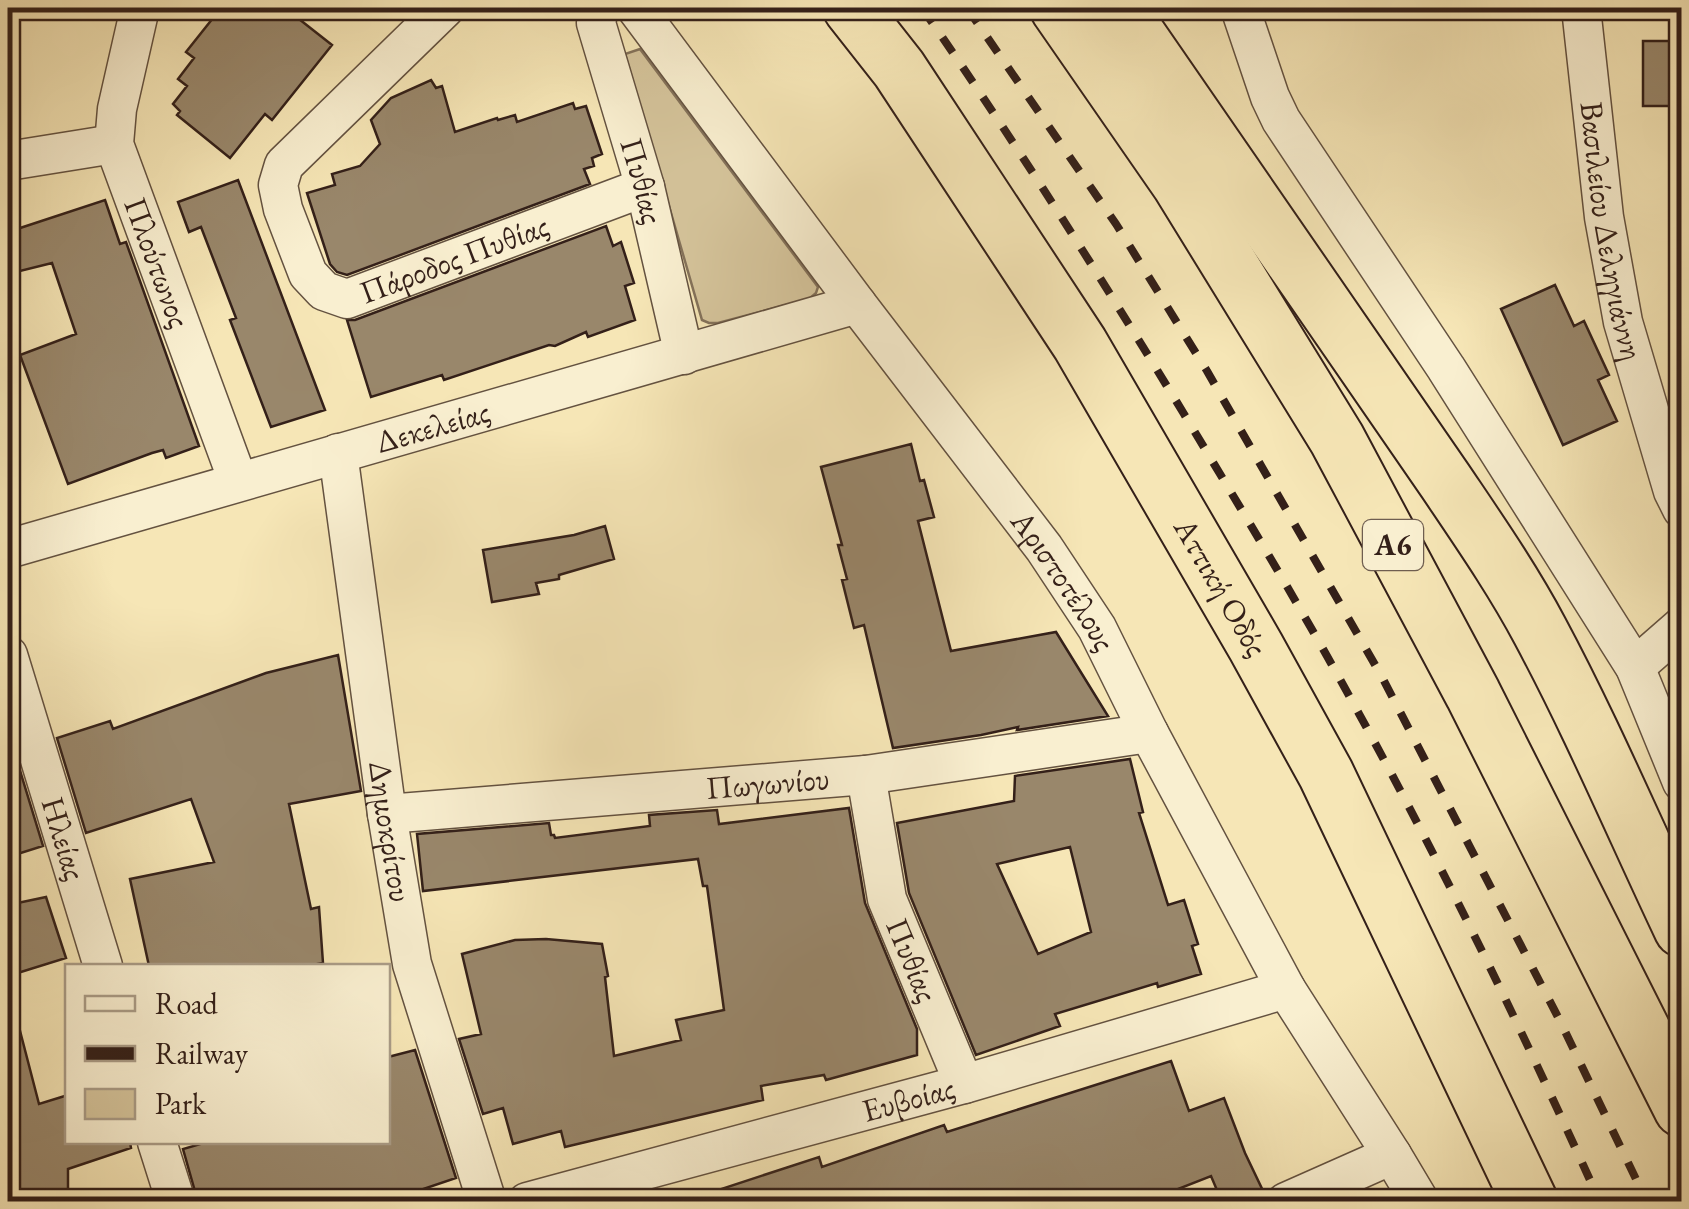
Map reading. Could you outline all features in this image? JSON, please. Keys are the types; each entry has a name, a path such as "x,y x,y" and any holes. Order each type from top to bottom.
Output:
{"highway":[{"name":"Αττική Οδός","path":"852,8 899,69 1080,344 1256,647 1326,774 1530,1202"},
{"name":"Α6","path":"1058,8 1180,184 1337,440 1473,694 1682,1109"},
{"path":"1119,8 1455,496 1539,628 1682,929"},
{"path":"1326,774 1495,1202"}],"street":[{"path":"8,162 114,144 117,109 140,8"},
{"name":"Πάροδος Πυθίας","path":"444,8 284,165 278,185 283,209 308,274 324,290 347,300 645,187"},
{"name":"Πυθίας","path":"599,8 596,22 645,187 684,355"},
{"name":"Αριστοτέλους","path":"636,8 1044,548 1096,628 1286,989 1420,1202"},
{"path":"1240,8 1270,97 1294,143 1446,368 1635,667 1682,782"},
{"name":"Βασιλείου Δεληγιάννη","path":"1581,8 1604,217 1623,322 1673,490 1682,508"},
{"name":"Πλούτωνος","path":"114,144 238,481"},
{"name":"Δεκελείας","path":"8,549 857,304"},
{"name":"Δημοκρίτου","path":"338,453 387,814 400,967 488,1202"},
{"path":"1635,667 1682,626"},
{"name":"Ηλείας","path":"8,655 102,964"},
{"name":"Πωγωνίου","path":"387,814 866,776 1149,733"},
{"name":"Πυθίας","path":"866,776 887,898 964,1084"},
{"name":"Ευβοίας","path":"527,1202 964,1084 1286,989"},
{"path":"158,1144 176,1202"},
{"path":"1286,1202 1392,1155"}],"green space":[{"path":"640,49 818,287 809,299 718,323 702,320 625,54"}],"building":[{"path":"221,8 285,8 332,45 272,120 265,114 230,158 177,115 180,111 173,104 187,86 178,79 194,58 186,52"},
{"path":"1643,41 1682,41 1682,106 1643,106"},
{"path":"431,80 436,88 442,86 455,132 497,118 515,115 517,122 573,103 575,109 586,106 602,154 592,158 594,166 584,169 590,184 347,275 337,272 330,264 307,193 335,185 332,174 360,166 380,144 371,120 391,98"},
{"path":"238,180 325,410 271,427 230,320 236,318 201,227 189,232 178,202"},
{"path":"105,200 120,244 126,242 199,446 166,458 163,450 152,453 68,484 20,355 76,334 52,263 8,274 8,232"},
{"path":"606,226 613,246 621,242 634,283 625,286 635,320 588,337 586,332 555,346 444,380 442,375 371,397 347,320"},
{"path":"1555,285 1574,326 1584,321 1609,375 1598,380 1617,421 1563,445 1501,309"},
{"path":"911,444 934,517 918,521 951,651 1056,632 1108,716 893,748 864,625 854,628 842,580 847,579 838,545 842,545 821,467"},
{"path":"605,526 614,559 536,583 539,594 492,602 483,550"},
{"path":"338,655 361,791 289,804 311,909 319,907 323,963 149,964 130,879 214,862 191,799 86,833 57,738 110,721 113,729 266,673"},
{"path":"14,751 43,846 8,857 8,753"},
{"path":"1130,759 1143,812 1139,813 1168,905 1184,900 1198,944 1192,946 1201,974 1055,1014 1060,1026 976,1055 909,893 897,823 1014,801 1015,776","holes":["1070,847 1091,932 1038,954 997,864"]},
{"path":"849,808 865,903 917,1029 917,1055 826,1080 824,1075 761,1086 763,1100 565,1147 561,1131 513,1144 503,1108 483,1114 459,1039 481,1034 462,954 515,940 602,944 614,1056 681,1040 676,1020 724,1010 707,886 703,886 698,859 423,891 417,834 549,823 555,838 650,826 649,815 717,810 719,824"},
{"path":"46,897 66,958 8,976 8,905"},
{"path":"19,1027 39,1104 65,1096 65,1144 130,1144 131,1148 68,1169 68,1202 8,1202 8,1029"},
{"path":"415,1050 456,1178 385,1202 198,1202 183,1149 200,1144 390,1144 390,1056"},
{"path":"1171,1061 1189,1111 1224,1098 1265,1195 1264,1202 1222,1202 1211,1176 1145,1202 708,1202 706,1194 819,1157 822,1167 944,1125 947,1132"}],"railway":[{"path":"922,8 1088,260 1311,629 1450,886 1600,1202"},
{"path":"967,8 1116,224 1207,371 1382,677 1560,1021 1647,1202"}]}
